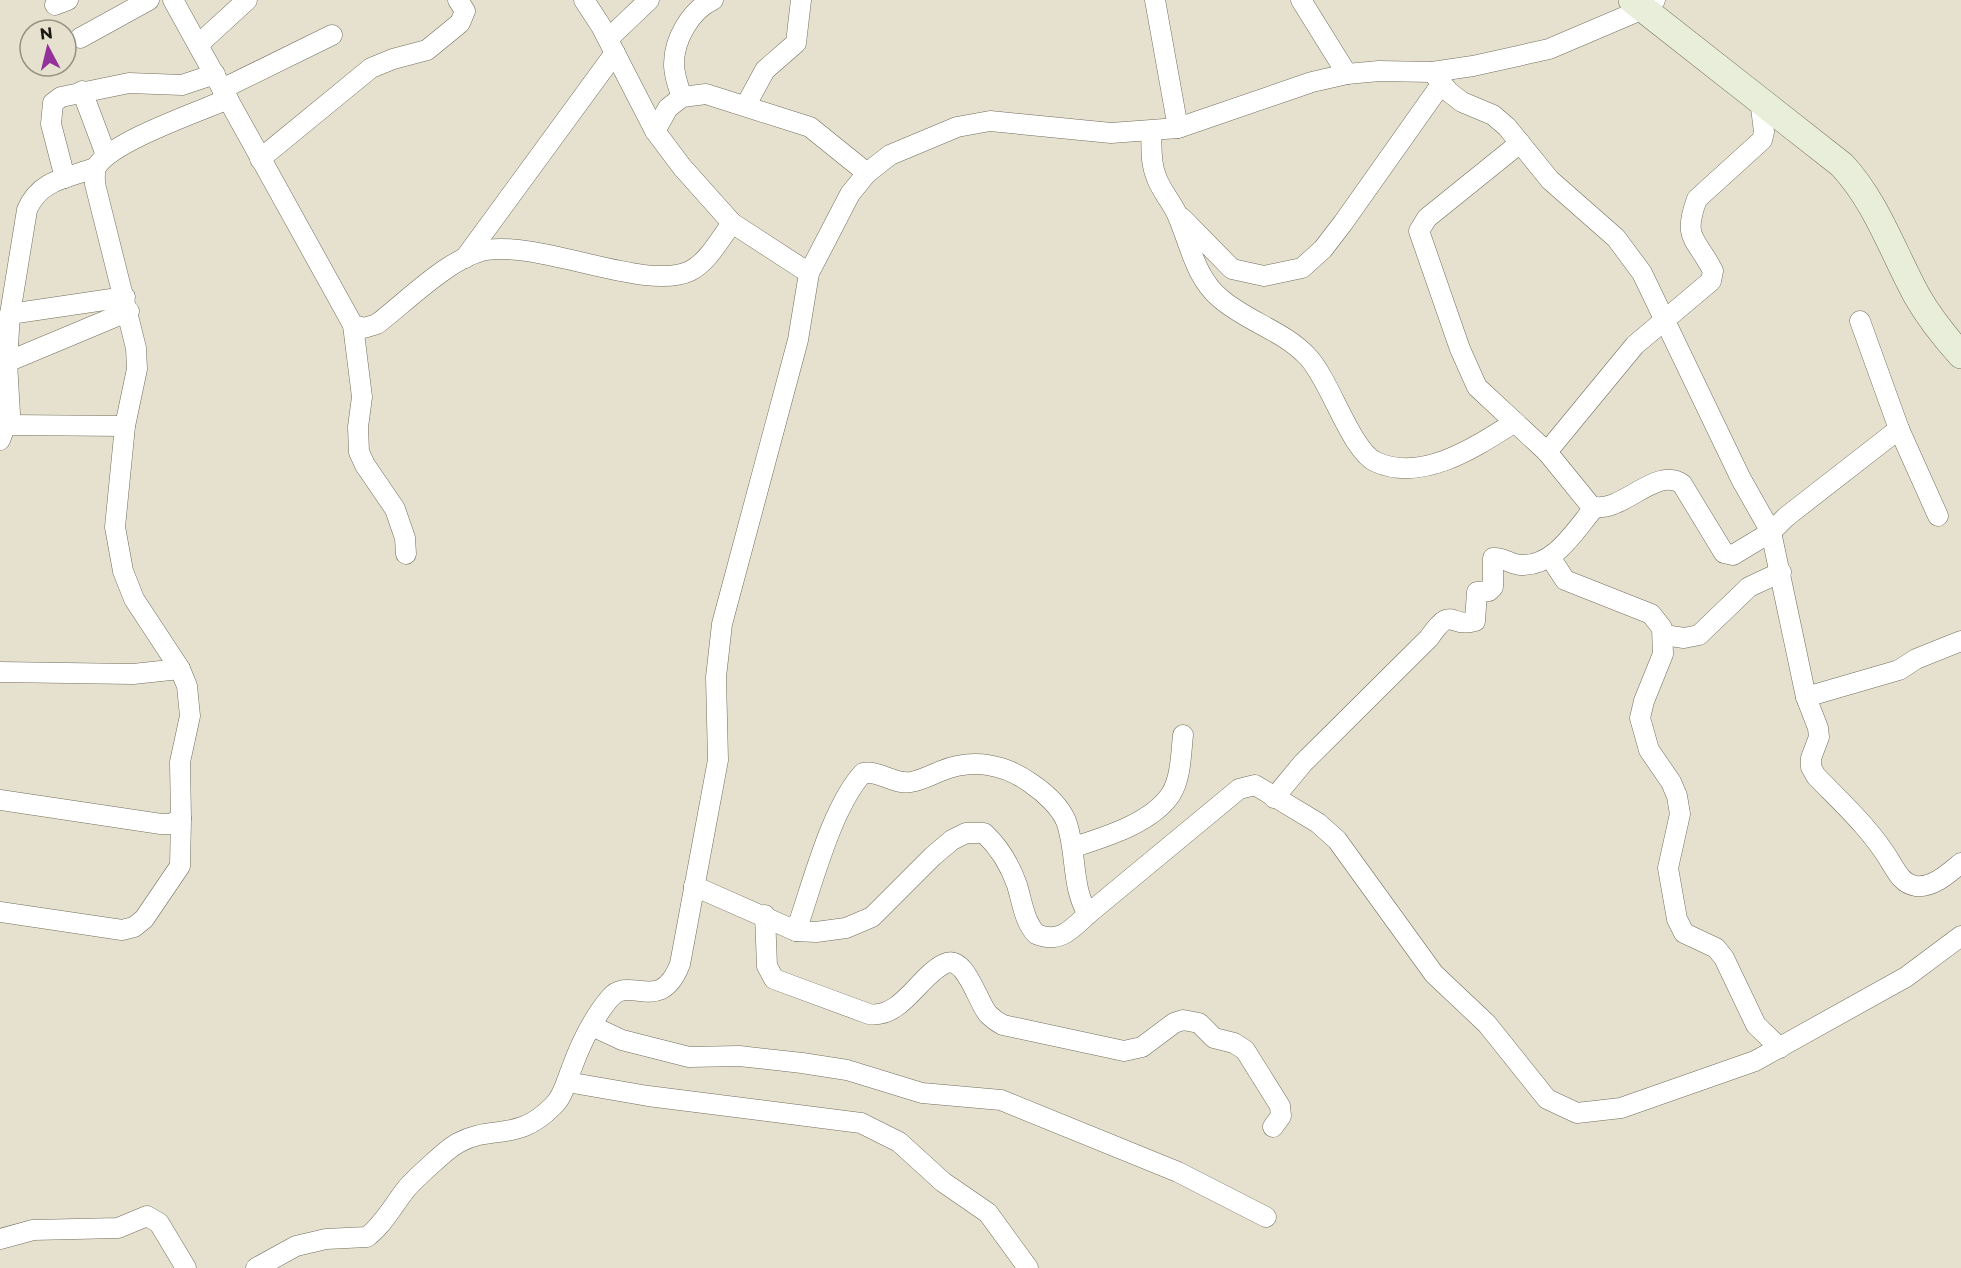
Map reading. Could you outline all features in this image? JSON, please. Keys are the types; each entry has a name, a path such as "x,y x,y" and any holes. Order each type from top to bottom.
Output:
{"street":[{"path":"80,38 149,0"},
{"path":"173,0 200,43 260,159 353,325 362,398 358,427 359,452 365,465 395,509 405,538 406,554"},
{"path":"200,43 247,0"},
{"path":"260,159 371,68 427,50 460,23 465,11 459,0"},
{"path":"584,0 612,46 655,131 689,176 732,223 809,273"},
{"path":"465,258 612,46 649,0"},
{"path":"682,97 674,64 676,48 697,11 713,0"},
{"path":"746,105 765,70 796,43 801,0"},
{"path":"1155,0 1178,128"},
{"path":"1301,0 1347,74"},
{"path":"256,1268 296,1246 326,1239 367,1237 409,1186 455,1144 469,1137 509,1132 532,1123 553,1107 592,1026 615,993 659,991 671,983 680,964 718,760 716,677 722,624 798,340 809,273 850,194 867,173 890,155 922,140 957,128 990,121 1075,132 1151,131 1178,128 1312,82 1347,74 1380,71 1437,77 1549,49 1643,3 1842,165 1861,185 1882,222 1917,296 1940,331 1961,355"},
{"path":"125,426 4,433 11,405 7,362 10,314 27,210 34,194 44,186 101,161 222,87 332,35"},
{"path":"1437,77 1462,102 1493,115 1507,127 1558,188 1616,238 1642,273 1741,479 1771,532 1806,697 1818,728 1819,737 1811,758 1816,776 1869,830 1898,876 1915,886 1925,885 1943,877 1961,863"},
{"path":"1176,212 1232,269 1264,276 1302,268 1323,249 1343,224 1437,77"},
{"path":"65,178 51,124 53,103 61,97 129,83 222,87"},
{"path":"0,912 122,930 134,927 144,919 180,866 179,770 190,716 190,700 180,669 134,599 123,571 115,527 125,426 136,369 136,348 127,304 94,184 101,161 82,92"},
{"path":"655,131 668,108 682,97 706,94 810,127 867,173"},
{"path":"1547,452 1578,417 1619,361 1711,281 1713,271 1692,237 1690,223 1692,212 1697,199 1762,140 1764,132 1760,99"},
{"path":"1151,131 1152,164 1156,177 1176,212 1208,288 1239,313 1284,336 1308,357 1326,382 1362,451 1375,462 1399,467 1437,463 1480,444 1515,422"},
{"path":"1520,143 1427,218 1419,231 1460,349 1477,387 1547,452 1591,506 1605,507 1670,479 1682,484 1724,553 1737,554 1771,532 1786,517 1899,429"},
{"path":"353,325 364,328 377,324 465,258 485,250 510,248 594,265 668,276 690,271 699,264 707,257 732,223"},
{"path":"10,314 127,304"},
{"path":"7,362 127,304"},
{"path":"1860,321 1899,429 1938,516"},
{"path":"1274,798 1303,763 1421,647 1440,622 1452,618 1467,622 1475,621 1477,592 1490,591 1493,587 1493,558 1521,565 1544,561 1595,507"},
{"path":"1550,557 1565,580 1652,614 1662,628 1663,654 1644,701 1640,718 1649,750 1671,782 1677,796 1680,814 1668,868 1677,919 1684,933 1709,944 1720,953 1756,1026 1780,1048"},
{"path":"1664,635 1684,638 1699,635 1749,587 1781,572"},
{"path":"1806,697 1899,670 1916,659 1961,641"},
{"path":"0,672 133,674 180,669"},
{"path":"1074,847 1107,836 1144,819 1171,794 1180,763 1183,735"},
{"path":"796,931 828,838 862,773 873,773 901,783 967,765 1000,766 1018,774 1045,793 1065,819 1074,847 1081,903 1088,914"},
{"path":"694,886 765,915 796,931 816,932 846,928 872,917 952,840 974,832 984,833 1004,857 1016,882 1027,919 1036,934 1051,938 1059,937 1067,934 1239,789 1255,785 1318,823 1337,840 1434,974 1487,1024 1547,1099 1563,1109 1577,1113 1621,1108 1691,1082 1731,1072 1780,1048 1906,977 1961,936"},
{"path":"0,800 161,824 171,824 181,818"},
{"path":"765,915 767,966 774,979 869,1014 884,1013 901,1002 940,966 952,961 958,963 967,975 988,1014 1003,1025 1124,1051 1142,1047 1174,1023 1183,1020 1199,1023 1214,1038 1234,1043 1251,1057 1280,1106 1281,1116 1273,1127"},
{"path":"592,1026 622,1040 688,1057 740,1056 802,1063 847,1070 922,1093 1001,1100 1178,1172 1266,1217"},
{"path":"567,1082 648,1096 861,1123 899,1142 944,1182 988,1213 1028,1268"},
{"path":"0,1239 33,1230 118,1228 147,1216 159,1223 186,1268"}]}
